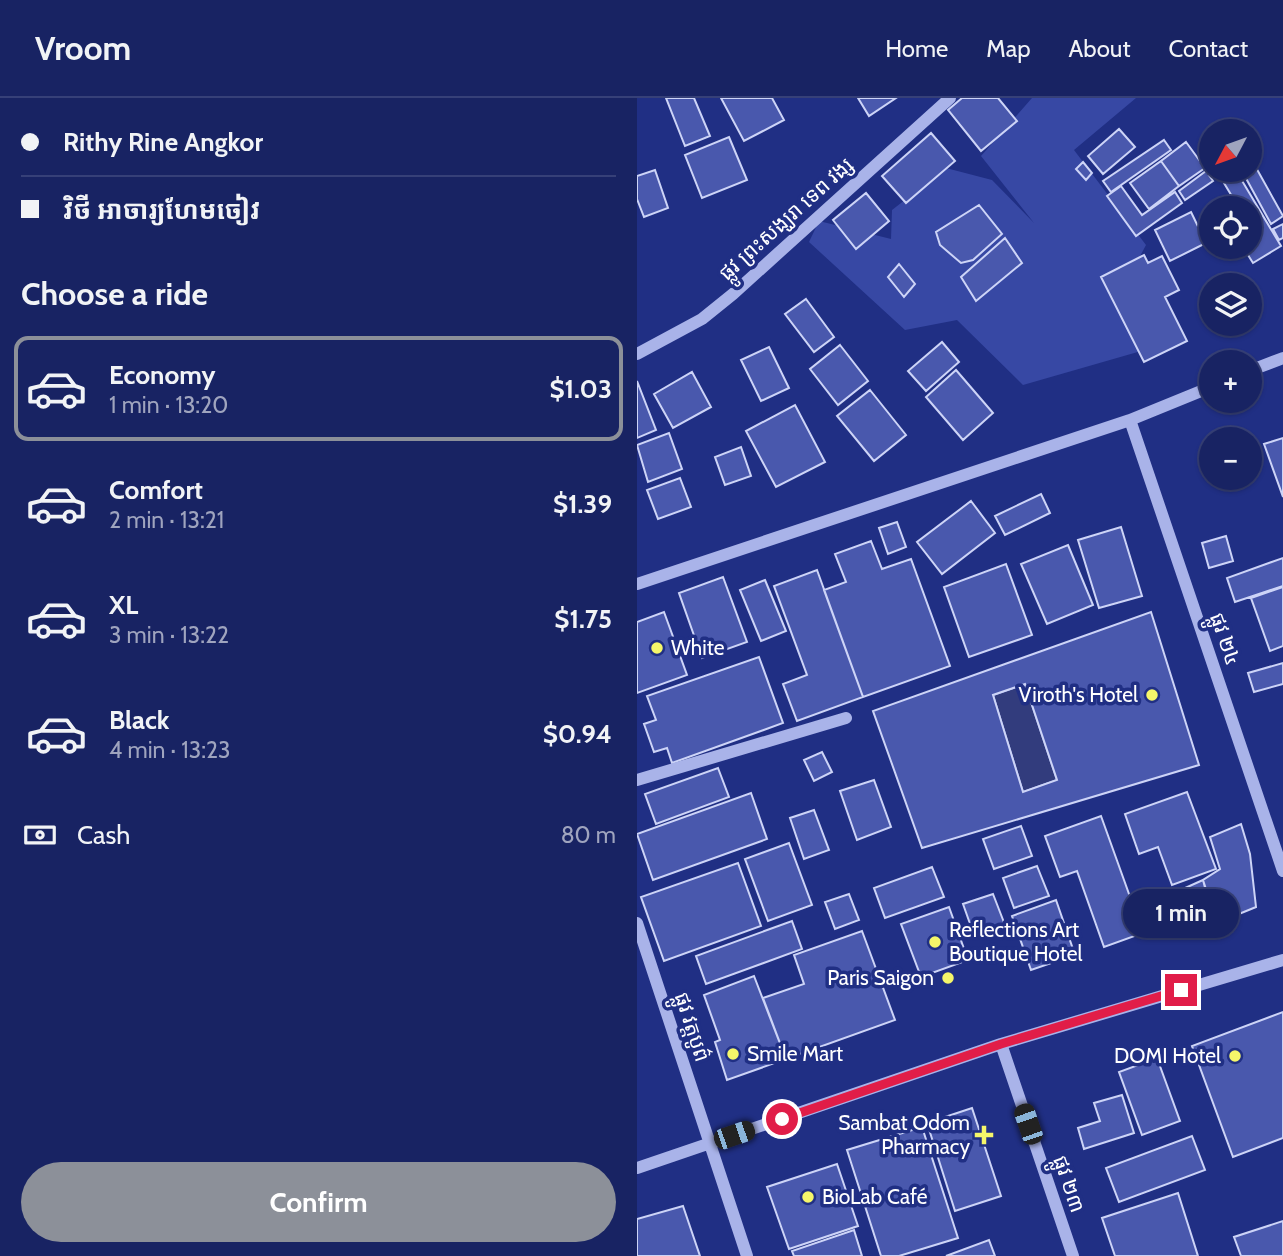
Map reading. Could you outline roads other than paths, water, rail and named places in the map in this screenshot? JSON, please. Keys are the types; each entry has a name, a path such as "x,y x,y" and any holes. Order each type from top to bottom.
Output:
{"street":[{"name":"ផ្លូវ ព្រះសង្ឃរា ទេព វង្ស","path":"637,354 702,319 733,294 950,98"},
{"path":"1262,366 1283,358"},
{"path":"637,584 1130,420 1199,392"},
{"name":"ផ្លូវ ២៤","path":"1130,420 1283,871"},
{"path":"637,780 846,718"},
{"name":"ផ្លូវ វត្តបូព៌","path":"637,923 747,1256"},
{"path":"637,1168 1001,1044 1283,960"},
{"name":"ផ្លូវ ២៣","path":"1001,1044 1073,1256"}],"place":[{"name":"White","path":"657,648"},
{"name":"Viroth's Hotel","path":"1152,695"},
{"name":"Reflections Art Boutique Hotel","path":"935,942"},
{"name":"Paris Saigon","path":"948,978"},
{"name":"Smile Mart","path":"733,1054"},
{"name":"DOMI Hotel","path":"1235,1056"},
{"name":"Sambat Odom Pharmacy","path":"984,1135"},
{"name":"BioLab Café","path":"808,1197"}]}
